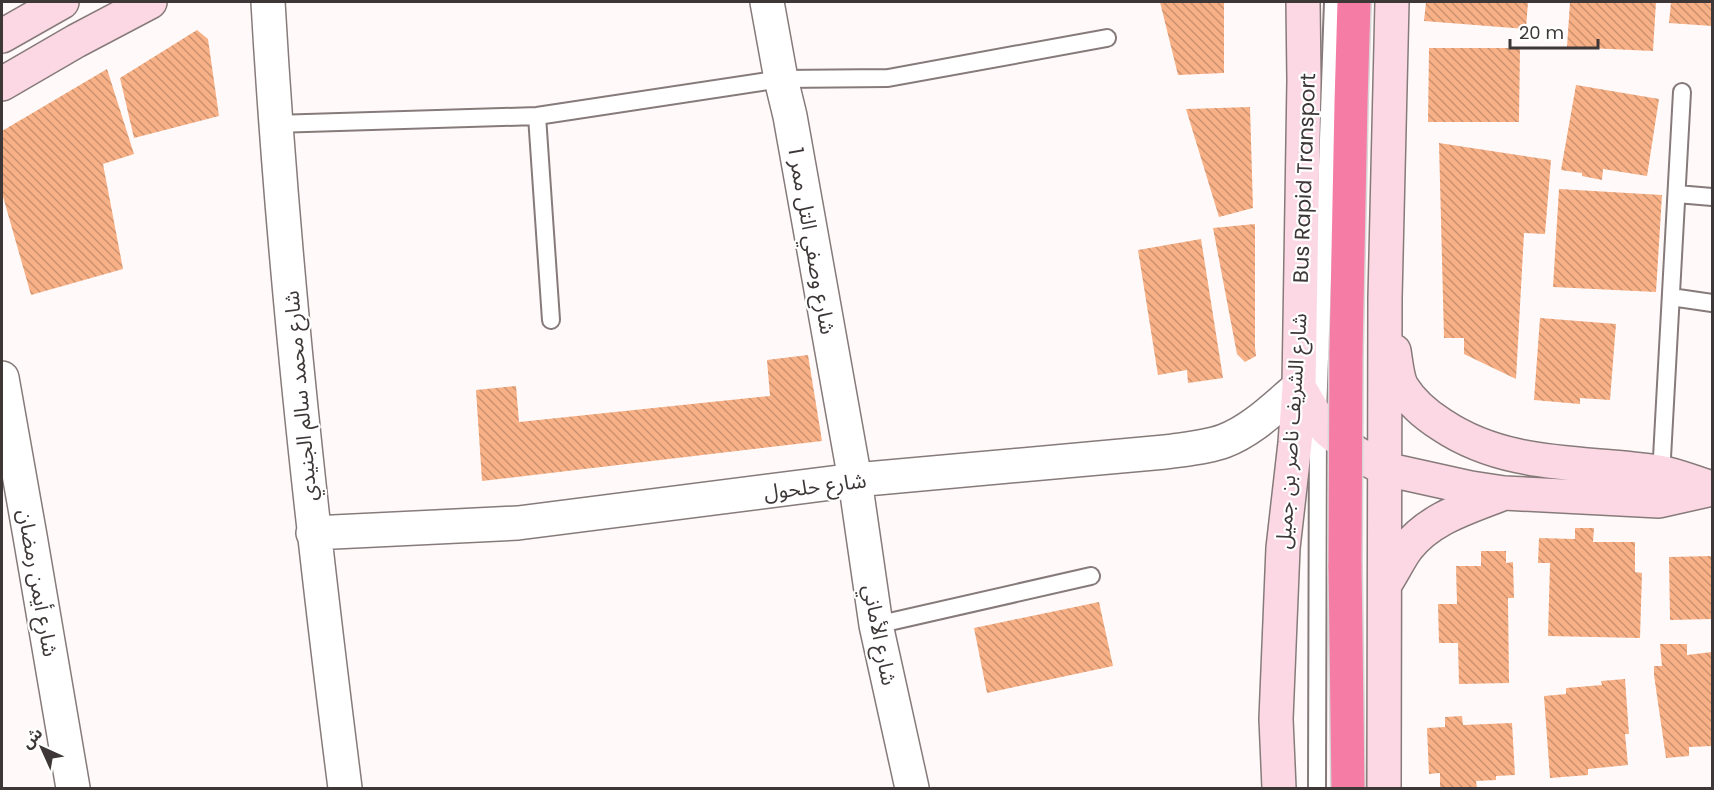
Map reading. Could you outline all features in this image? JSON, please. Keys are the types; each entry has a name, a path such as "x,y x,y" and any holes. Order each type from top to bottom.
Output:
{"highway":[{"path":"1348,789 1345,565 1350,115 1354,2"}],"main road":[{"path":"2,36 62,2"},
{"path":"2,84 150,2"},
{"name":"شارع الشريف ناصر بن جميل","path":"1278,789 1276,719 1283,548 1295,443 1311,406 1304,2"},
{"path":"1384,789 1385,298 1392,2"},
{"path":"1385,298 1401,386 1424,413 1459,437 1510,456 1556,463 1660,487"},
{"path":"1311,406 1329,420 1341,424 1353,424 1377,413 1385,403"},
{"path":"1311,406 1330,432 1356,453 1385,469 1471,488 1504,493 1660,487 1713,489"},
{"path":"1385,584 1407,549 1438,520 1504,493"}],"street":[{"name":"شارع محمد سالم الجنيدي","path":"267,2 274,124 313,533 345,789"},
{"name":"شارع وصفي التل ممر 1","path":"767,2 780,79 790,116 855,480"},
{"name":"شارع أيمن رمضان","path":"2,378 73,789"},
{"name":"شارع حلحول","path":"313,533 518,523 855,480 1165,452 1224,441 1241,433 1256,422 1311,406"},
{"name":"شارع الأماني","path":"855,480 876,625 912,789"}],"lane":[{"name":"Bus Rapid Transport","path":"1317,789 1311,406 1333,2"},
{"path":"274,124 537,116 780,79 888,78 1107,38"},
{"path":"1660,487 1682,92"},
{"path":"537,116 551,320"},
{"path":"1677,194 1713,197"},
{"path":"1671,297 1713,303"},
{"path":"876,625 1091,576"}],"building":[{"path":"1160,2 1224,2 1224,73 1178,75"},
{"path":"1426,2 1528,2 1526,29 1424,21"},
{"path":"1570,2 1656,2 1653,51 1567,47"},
{"path":"1671,2 1712,2 1712,26 1669,23"},
{"path":"197,30 208,39 219,116 134,138 120,78"},
{"path":"1429,48 1520,48 1519,122 1428,122"},
{"path":"107,69 134,154 103,164 123,269 31,295 2,193 2,131"},
{"path":"1576,85 1659,99 1647,176 1603,169 1602,180 1582,176 1582,173 1561,170"},
{"path":"1250,107 1253,208 1219,217 1186,109"},
{"path":"1439,143 1551,160 1545,234 1524,233 1516,379 1464,354 1464,338 1444,338"},
{"path":"1559,189 1662,195 1656,292 1553,287"},
{"path":"1255,224 1256,356 1245,362 1237,354 1213,228"},
{"path":"1201,239 1223,378 1188,383 1187,370 1158,375 1138,250"},
{"path":"1540,318 1616,324 1610,400 1580,398 1580,404 1534,400"},
{"path":"808,355 822,441 482,481 476,390 516,386 519,422 770,396 767,360"},
{"path":"1575,528 1594,528 1593,542 1635,542 1635,572 1642,573 1640,638 1548,636 1550,563 1538,563 1539,538 1575,539"},
{"path":"1481,551 1506,551 1506,563 1513,562 1514,598 1508,598 1509,683 1459,684 1458,643 1439,643 1438,604 1457,604 1456,566 1481,566"},
{"path":"1712,556 1712,619 1670,620 1669,557"},
{"path":"1099,602 1113,666 987,693 974,628"},
{"path":"1660,644 1687,644 1687,655 1712,652 1712,746 1689,747 1689,756 1666,758 1654,675 1654,666 1662,666"},
{"path":"1625,679 1629,734 1625,734 1628,765 1588,769 1588,775 1550,778 1544,696 1566,694 1566,688 1602,685 1601,681"},
{"path":"1462,716 1463,725 1512,723 1515,775 1496,776 1496,780 1476,781 1477,788 1440,788 1440,773 1429,774 1427,728 1445,727 1445,717"}]}
